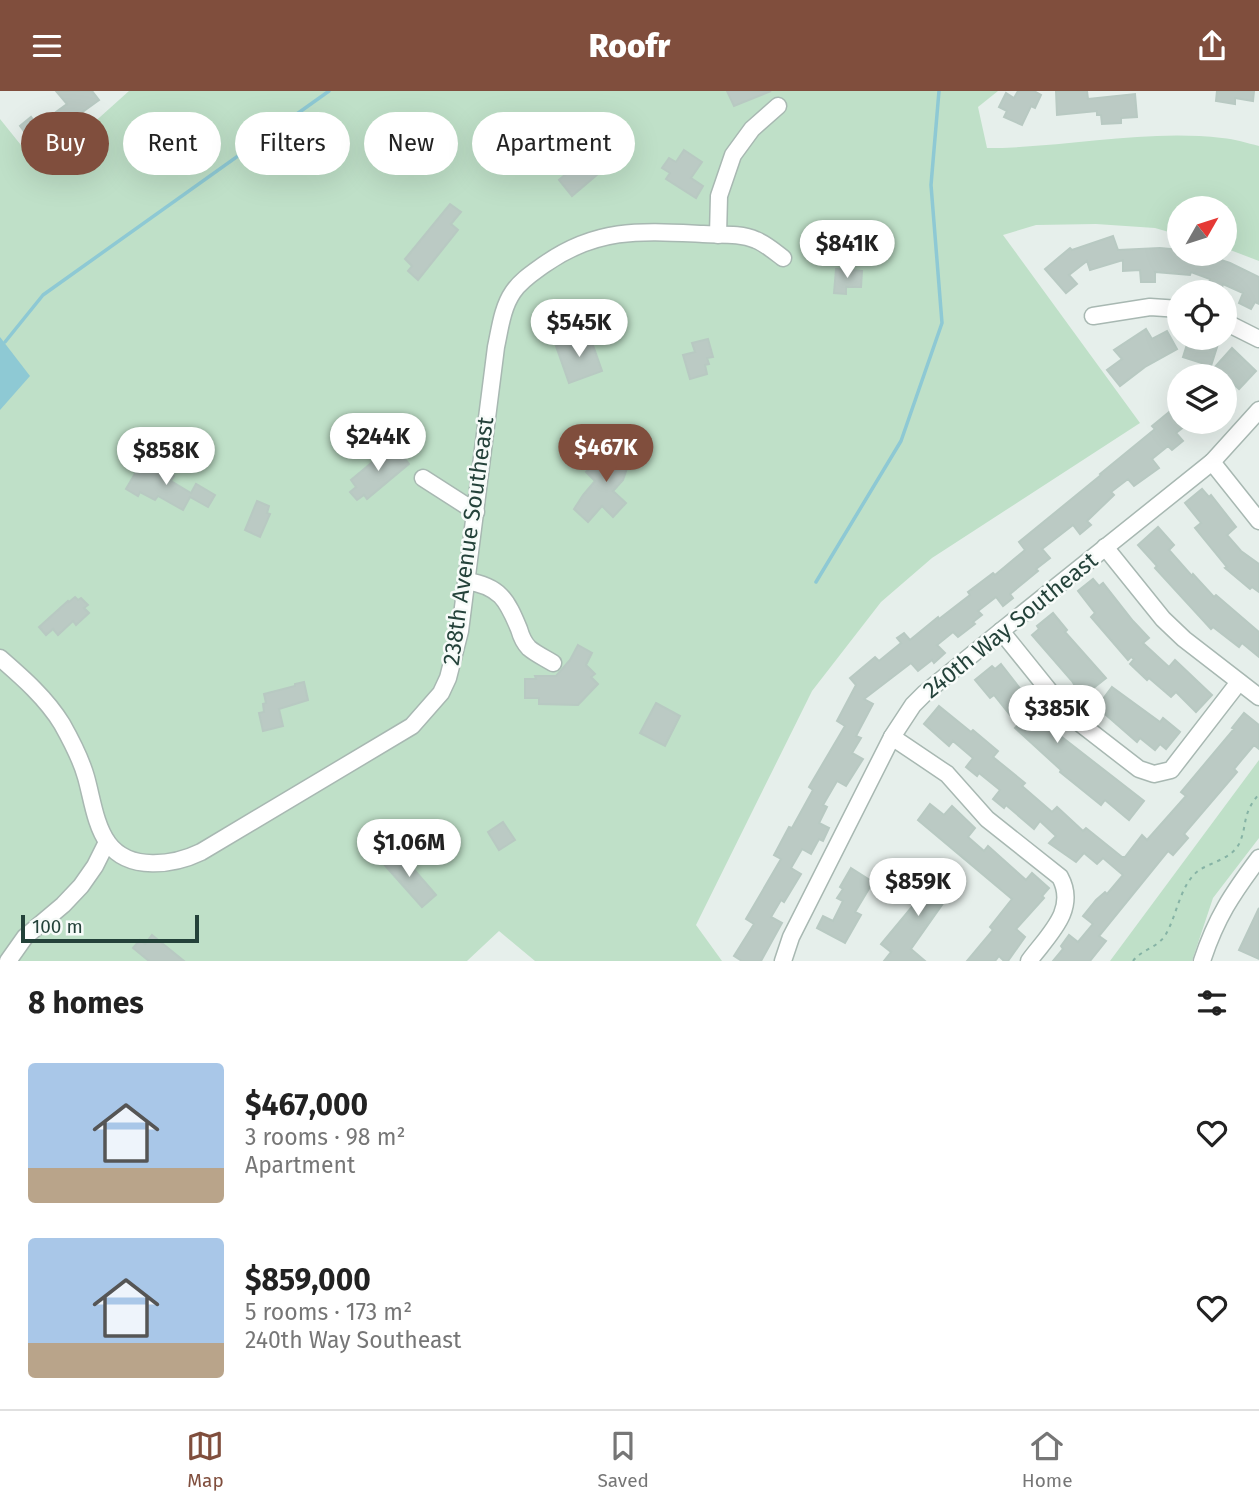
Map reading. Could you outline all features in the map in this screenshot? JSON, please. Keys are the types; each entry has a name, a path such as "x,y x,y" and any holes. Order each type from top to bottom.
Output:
{"street":[{"path":"718,235 719,196 733,155 752,129 778,106"},
{"name":"238th Avenue Southeast","path":"107,842 124,857 141,863 187,859 412,726 441,694 457,648 495,351 503,313 513,292 524,280 575,246 623,232 745,236 783,258"},
{"path":"1093,316 1150,307 1167,308"},
{"path":"1237,328 1259,339"},
{"name":"240th Way Southeast","path":"783,961 791,937 892,737 913,705 1212,462 1259,410"},
{"path":"1212,462 1259,520"},
{"path":"423,478 476,512"},
{"path":"1105,547 1163,619 1184,639 1259,697"},
{"path":"466,581 489,586 497,592 509,605 529,648 553,663"},
{"path":"1001,631 1077,721 1145,772 1162,773 1180,761 1239,683"},
{"path":"0,658 41,695 61,722 85,774 107,842 96,866 81,886 64,905 25,937 8,961"},
{"path":"892,737 947,774 973,806 1052,868 1065,886 1066,905 1063,915 1029,961"},
{"path":"1202,961 1210,936 1229,898 1259,858"}],"path":[{"path":"1133,961 1137,955 1160,943 1167,933 1188,883 1197,872 1231,854 1239,844 1246,811 1259,794"}],"green space":[{"path":"129,91 998,91 978,107 987,148 1163,136 1227,139 1259,146 1259,261 1237,253 1237,196 1167,196 1167,232 1155,228 1096,224 1036,225 1003,235 1140,423 932,558 881,602 812,691 696,925 722,961 535,961 499,931 467,961 0,961 0,119 21,145 21,175 109,175 109,112 106,112"},
{"path":"1259,760 1259,838 1213,898 1192,961 1110,961"}],"water":[{"path":"0,337 30,376 0,410"}],"building":[{"path":"56,91 92,91 99,100 82,112 56,112 67,104"},
{"path":"727,91 771,91 734,106"},
{"path":"1018,91 1034,91 1041,95 1035,108 1031,106 1022,125 1004,117 1007,111 999,107 1006,93 1014,98"},
{"path":"1056,91 1087,91 1088,99 1135,94 1137,117 1121,118 1121,123 1102,124 1101,115 1097,115 1097,111 1057,115"},
{"path":"1217,91 1254,91 1253,101 1235,98 1235,104 1216,101"},
{"path":"684,150 702,162 691,178 703,186 696,198 666,179 670,173 662,168 669,158 676,162"},
{"path":"565,175 597,175 572,196 559,180"},
{"path":"450,204 461,212 451,224 458,230 418,280 408,271 412,266 405,259"},
{"path":"1113,236 1118,250 1167,249 1167,266 1236,266 1259,277 1259,304 1255,302 1251,309 1239,303 1243,293 1237,290 1237,280 1210,280 1191,272 1190,275 1155,272 1155,282 1141,282 1140,270 1123,271 1123,260 1090,270 1087,261 1069,275 1077,284 1066,293 1045,269 1070,248 1072,250"},
{"path":"836,269 862,271 861,287 846,287 846,294 834,293"},
{"path":"1146,329 1152,339 1167,331 1167,350 1175,350 1145,367 1120,386 1107,370 1122,359 1114,350"},
{"path":"589,334 602,371 569,383 556,346"},
{"path":"708,339 713,357 707,358 707,374 690,379 683,355 695,352 692,343"},
{"path":"1185,350 1216,350 1212,364 1183,357"},
{"path":"1230,350 1234,350 1256,371 1239,389 1237,364 1218,364"},
{"path":"1167,414 1167,434 1177,434 1183,441 1172,450 1168,446 1152,459 1159,468 1134,486 1128,479 1111,492 1114,495 1087,521 1091,525 1080,534 1073,525 1042,549 1050,558 1010,594 1013,598 1003,606 996,597 978,611 982,615 973,622 975,624 958,637 953,632 937,645 945,653 934,663 932,660 918,671 911,663 864,699 873,704 856,736 861,738 852,753 863,759 846,786 837,781 823,805 827,807 819,823 829,828 823,841 819,839 811,854 802,849 791,868 801,874 771,917 782,923 761,961 742,961 734,956 754,924 746,919 781,859 774,855 813,790 809,787 845,726 837,721 856,685 850,678 875,657 879,661 901,643 897,638 904,633 910,640 938,617 939,619 970,595 968,592 993,573 995,575 1025,550 1019,542 1155,429 1152,426"},
{"path":"615,441 634,448 623,480 613,491 626,503 613,517 602,506 588,522 574,509 595,481 586,472 595,463 605,472"},
{"path":"393,445 409,464 367,499 364,495 357,500 350,492 356,487 351,480"},
{"path":"147,460 174,476 171,481 191,493 196,484 215,495 208,507 190,497 183,510 158,496 155,500 140,492 138,496 126,489"},
{"path":"1202,489 1209,497 1211,495 1236,527 1227,535 1241,551 1259,564 1259,592 1252,587 1250,589 1225,568 1227,567 1195,528 1201,523 1185,503"},
{"path":"257,501 269,506 267,513 270,514 260,537 245,530"},
{"path":"1158,527 1174,545 1169,550 1192,576 1193,574 1214,597 1216,595 1259,632 1259,657 1242,643 1239,647 1213,627 1211,629 1155,568 1157,566 1138,545"},
{"path":"1093,579 1099,586 1103,583 1149,638 1143,643 1169,667 1175,660 1212,695 1196,712 1176,692 1171,697 1149,678 1147,680 1130,664 1134,659 1131,657 1128,660 1091,617 1095,613 1078,591"},
{"path":"75,597 78,600 81,598 88,605 84,608 89,613 76,625 73,621 58,635 53,629 46,635 39,627"},
{"path":"1053,613 1067,630 1065,632 1106,678 1082,697 1072,681 1032,635 1039,629 1037,626"},
{"path":"578,645 592,653 586,665 595,674 591,677 598,684 578,705 539,704 539,698 525,698 525,679 556,676 570,660"},
{"path":"1001,664 1035,708 1053,725 1049,727 1144,801 1129,820 1105,800 1101,805 1060,772 1061,770 1015,728 1018,725 994,695 990,698 975,680 992,666 995,669"},
{"path":"304,682 308,700 279,709 283,726 263,731 259,713 264,712 264,694"},
{"path":"1112,687 1160,722 1163,718 1180,732 1166,749 1160,744 1155,750 1140,738 1137,742 1097,707"},
{"path":"656,703 680,716 665,746 640,733"},
{"path":"939,706 998,751 993,757 1025,783 1022,786 1052,812 1057,807 1083,831 1086,828 1122,857 1125,857 1142,835 1147,840 1186,796 1181,792 1234,729 1232,728 1244,713 1259,725 1259,749 1254,745 1234,769 1237,772 1184,834 1188,838 1173,855 1168,851 1099,936 1106,941 1090,961 1053,961 1063,949 1061,946 1069,935 1078,942 1093,924 1083,916 1123,875 1103,858 1097,864 1084,853 1076,862 1049,843 1056,836 1040,821 1034,829 1006,805 1004,808 993,799 1000,790 979,773 977,776 966,767 973,758 953,741 949,746 924,724"},
{"path":"930,804 944,815 952,806 975,828 968,837 984,851 988,846 1026,880 1032,873 1049,888 1042,896 1044,898 1016,929 1025,937 1008,961 999,956 995,961 967,961 993,930 990,927 1012,899 918,820"},
{"path":"503,822 515,840 499,850 488,832"},
{"path":"394,852 401,861 404,858 436,895 422,907 382,862"},
{"path":"931,865 956,885 911,949 925,961 884,961 891,952 881,944 931,884 922,876"},
{"path":"851,868 873,882 855,912 861,915 845,943 817,928 823,916 833,921 843,901 837,898 843,889 840,887"},
{"path":"1259,908 1259,959 1239,950"},
{"path":"152,935 184,961 149,961 133,948 140,940 145,944"}],"waterway":[{"path":"5,342 43,295 329,91"},
{"path":"816,582 901,441 942,323 931,185 939,91"}]}
